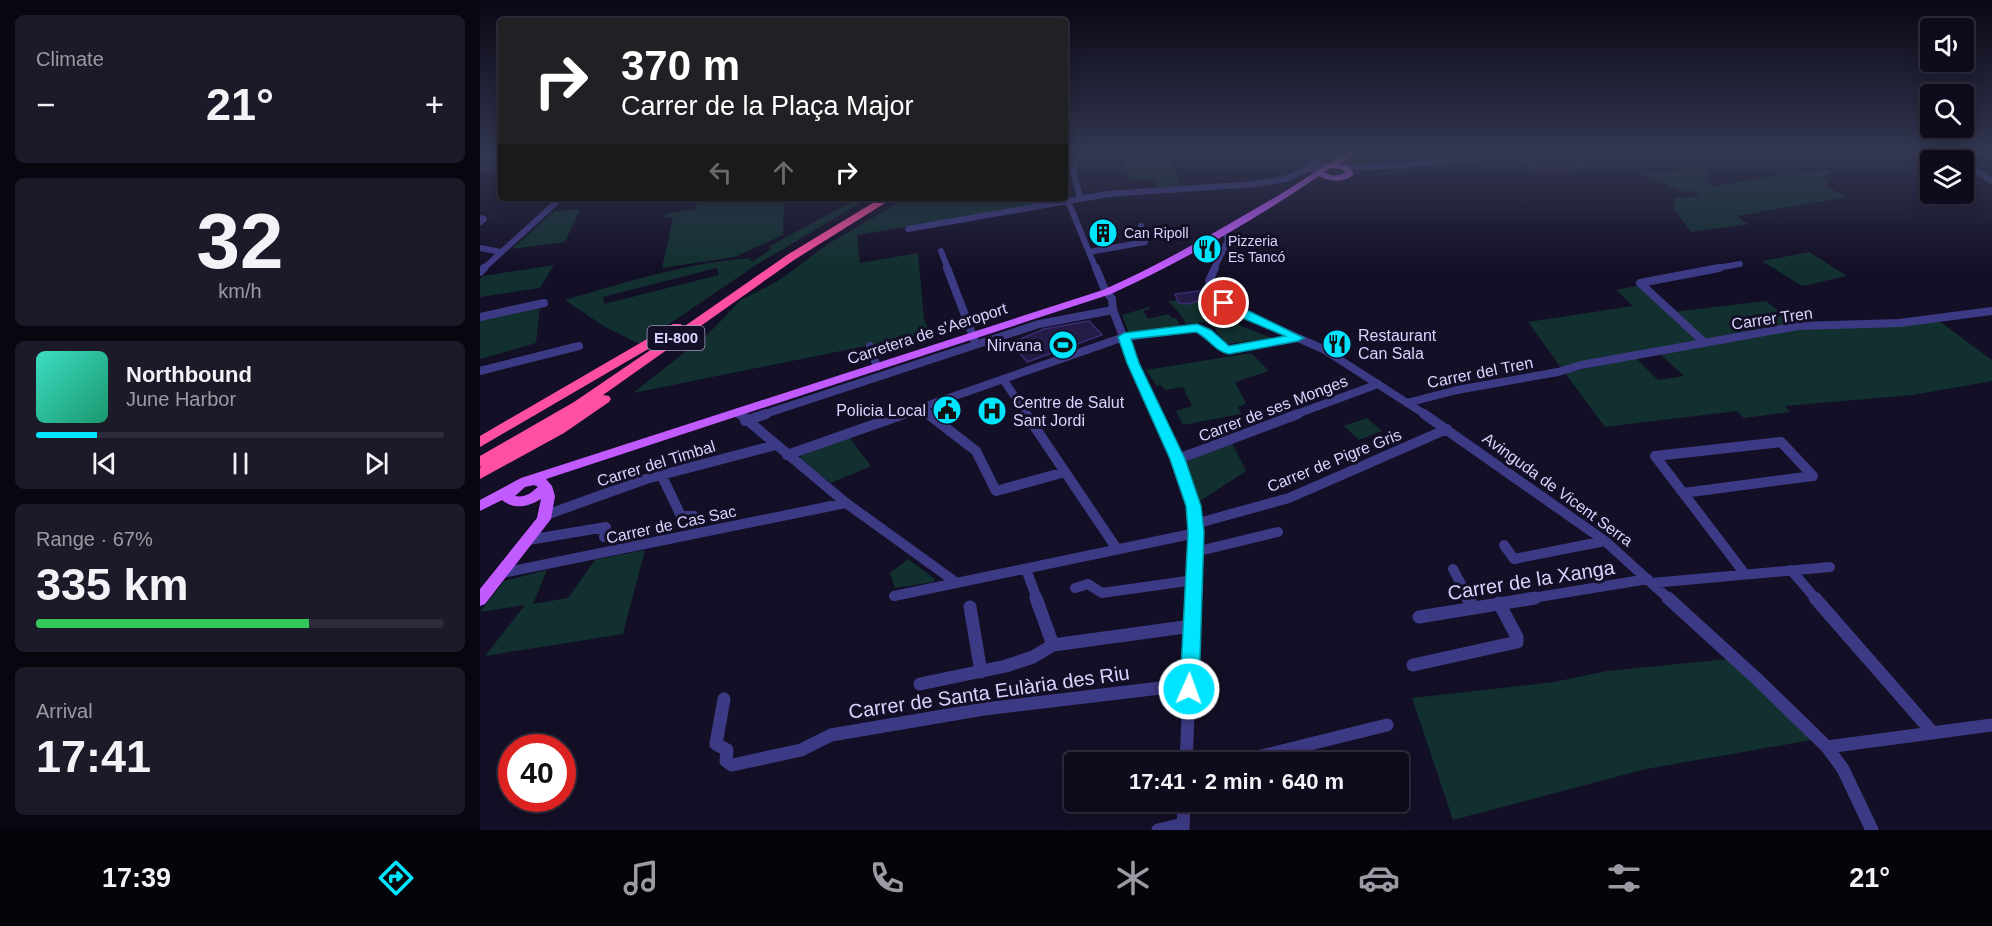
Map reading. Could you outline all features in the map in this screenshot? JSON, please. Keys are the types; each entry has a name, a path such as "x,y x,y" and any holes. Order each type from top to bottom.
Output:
{"highway":[{"name":"EI-800","path":"480,453 538,421 602,381 794,246 872,201"},
{"name":"EI-800","path":"480,462 546,425 610,384 803,247 883,201"},
{"path":"480,474 522,452 588,410 656,360 703,318"},
{"path":"480,442 677,327"}],"main road":[{"name":"Carretera de s'Aeroport","path":"480,506 522,483 564,467 741,416 877,367 975,340 1107,292 1156,270 1288,192"},
{"path":"525,501 537,495 564,467"},
{"path":"480,600 528,540 546,511 548,496 545,485 539,480 522,483 508,495 510,500"},
{"path":"480,506 510,500 539,501 546,511"}],"street":[{"path":"1078,192 1080,198"},
{"path":"908,229 1127,192"},
{"path":"480,272 558,201"},
{"path":"1068,201 1107,292 1115,305 1113,310 1133,363 1178,459 1194,506 1196,528 1186,752"},
{"path":"1089,252 1145,242 1141,226"},
{"name":"Avinguda de Vicent Serra","path":"1225,230 1228,240 1209,277 1213,289 1230,308 1323,349 1447,429 1605,540 1827,747 1843,769 1872,830"},
{"path":"480,248 501,252"},
{"path":"941,251 975,340"},
{"path":"1705,343 1640,283 1740,264"},
{"path":"480,317 544,303"},
{"name":"Carretera de s'Aeroport","path":"741,416 975,340 1039,324 1113,310"},
{"name":"Carrer Tren","path":"1558,372 1581,365 1798,326 1899,322 1992,311"},
{"path":"787,455 1124,337 1197,328 1207,333 1223,349 1229,350 1298,338"},
{"path":"480,371 579,346"},
{"path":"870,346 877,367"},
{"name":"Carrer del Tren","path":"1407,403 1457,390 1558,372"},
{"path":"1003,379 1118,549"},
{"name":"Carrer de ses Monges","path":"1178,459 1378,384"},
{"path":"920,408 976,451 996,491 1065,472"},
{"path":"741,416 846,503 957,583"},
{"name":"Carrer de Pigre Gris","path":"894,596 1118,549 1196,528 1289,498 1447,429"},
{"path":"1683,493 1813,476 1781,442 1655,456 1683,493 1745,574"},
{"name":"Carrer del Timbal","path":"546,511 661,474 776,445"},
{"path":"661,474 681,516 694,516"},
{"name":"Carrer de Cas Sac","path":"502,573 846,503"},
{"path":"528,540 606,527 604,537"},
{"path":"1195,552 1278,532"},
{"path":"1503,545 1514,559 1605,540"},
{"name":"Carrer de la Xanga","path":"1419,616 1650,581 1830,567"},
{"path":"1026,568 1053,645"},
{"path":"1453,569 1473,608"},
{"path":"1791,570 1933,733"},
{"path":"1075,588 1088,584 1102,592 1194,580"},
{"path":"1413,665 1517,642 1517,637 1499,603"},
{"path":"970,606 981,672"},
{"path":"920,684 981,672 1037,656 1053,645 1192,626"},
{"name":"Carrer de Santa Eulària des Riu","path":"724,699 716,744 727,750 726,761 732,765 801,750 831,735 984,708 1150,689 1189,689"},
{"path":"1278,752 1387,725"},
{"path":"1827,747 1992,725"},
{"path":"1158,830 1183,827 1184,812"}],"green space":[{"path":"1694,192 1836,192 1847,197 1737,216 1748,224 1691,232 1673,208 1675,198 1700,196"},
{"path":"698,201 784,201 783,235 735,257 662,268 673,218 665,217 666,214 695,209"},
{"path":"853,201 864,201 756,265 640,344 605,327 565,300 681,268 729,260 753,258 749,260 753,261 770,250 770,246","holes":["717,268 719,275 604,304 603,297"]},
{"path":"901,201 1057,201 857,235 860,263 918,253 924,319 930,333 633,393 708,334 741,300 778,281 828,244"},
{"path":"580,209 565,242 512,249 554,211"},
{"path":"1809,252 1847,276 1802,286 1762,261"},
{"path":"554,265 540,288 480,297 480,279 483,276"},
{"path":"1640,287 1699,341 1562,369 1528,322 1633,306 1616,290"},
{"path":"1210,298 1222,320 1186,324 1168,301 1178,300 1180,303"},
{"path":"1766,301 1794,323 1706,341 1672,312"},
{"path":"540,307 536,343 480,359 480,320"},
{"path":"1149,307 1150,309 1143,311 1148,319 1168,314 1176,318 1180,326 1129,333 1122,315"},
{"path":"1939,321 1992,360 1992,381 1913,395 1785,406 1790,412 1744,418 1737,411 1605,427 1565,373 1636,358 1658,380 1684,376 1660,354 1811,327"},
{"path":"1232,322 1271,338 1227,344 1211,325"},
{"path":"1251,353 1269,371 1235,382 1246,404 1238,407 1241,414 1183,425 1176,411 1192,406 1183,387 1165,390 1161,385 1157,386 1146,370"},
{"path":"1367,418 1382,431 1359,440 1344,426"},
{"path":"849,437 871,466 831,483 800,459 801,454"},
{"path":"1232,443 1246,471 1200,501 1187,470 1187,461"},
{"path":"645,550 623,634 485,656 525,605 480,612 504,581 547,570 533,604 568,598 595,560"},
{"path":"908,559 935,579 933,582 895,588 890,573"},
{"path":"1728,659 1812,740 1646,769 1453,820 1412,698 1554,682 1607,671"}],"building":[{"name":"Can Ripoll","path":"1109,228 1113,237 1097,239 1093,230"},
{"path":"1206,290 1210,298 1187,304 1179,303 1175,294"},
{"path":"1089,321 1102,335 1027,362 1011,343 1044,329"}],"place":[{"name":"Can Ripoll","path":"1103,233"},
{"name":"Pizzeria Es Tancó","path":"1207,249"},
{"name":"Restaurant Can Sala","path":"1337,344"},
{"name":"Nirvana","path":"1063,345"},
{"name":"Policia Local","path":"947,410"},
{"name":"Centre de Salut Sant Jordi","path":"992,411"}],"route":[{"path":"1189,689 1196,532 1194,506 1178,459 1133,363 1124,337 1197,328 1207,333 1223,349 1229,350 1298,338 1230,308 1224,303"}]}
